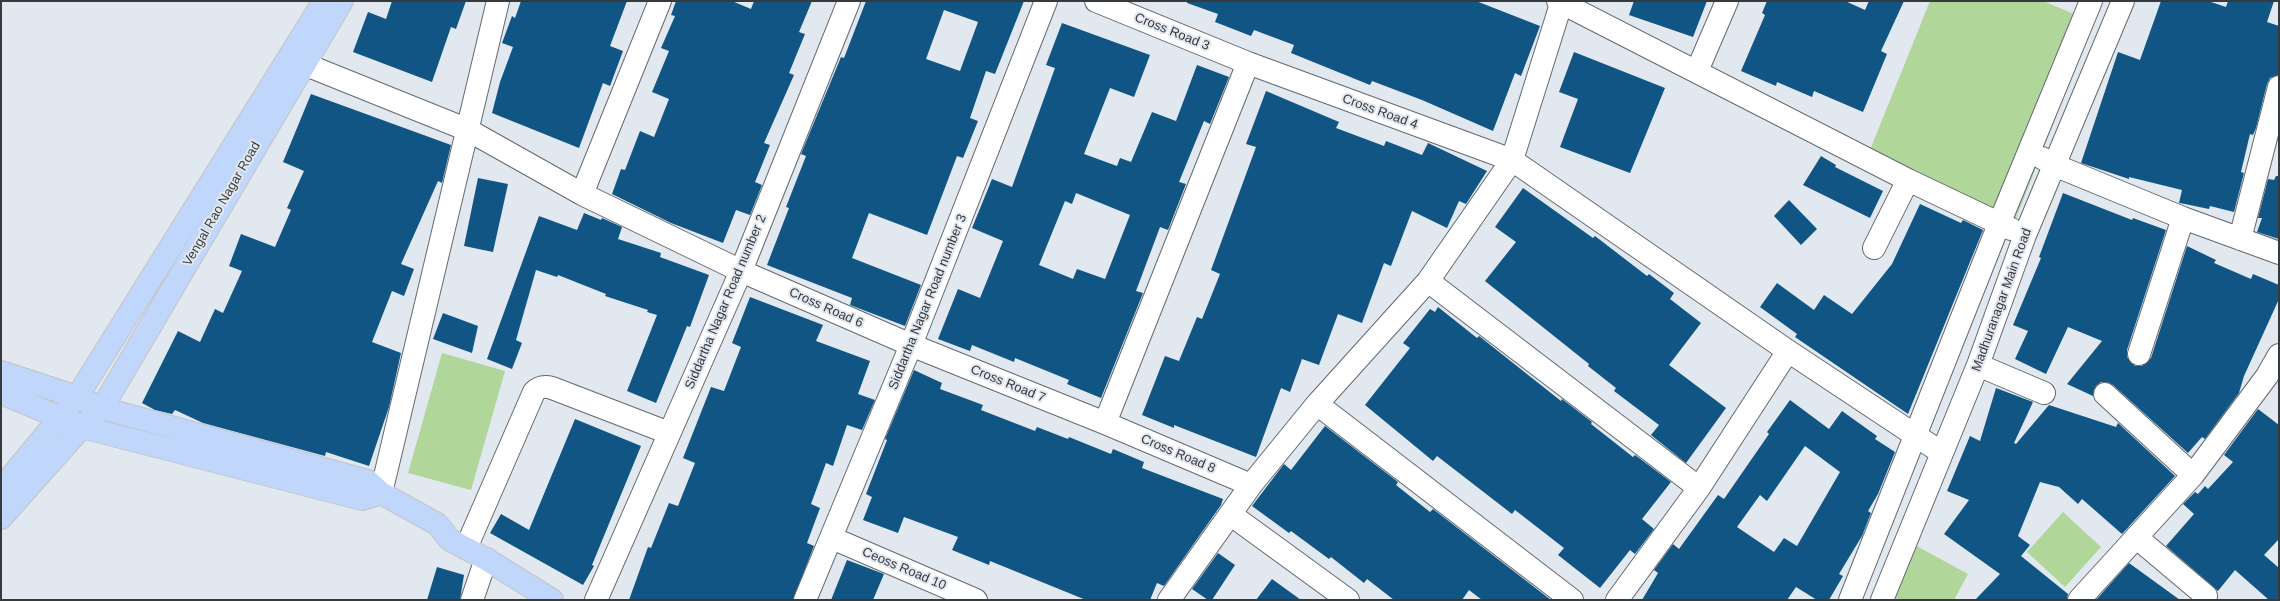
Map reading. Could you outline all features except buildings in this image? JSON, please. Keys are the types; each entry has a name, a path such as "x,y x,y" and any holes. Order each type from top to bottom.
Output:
{"main road":[{"name":"Vengal Rao Nagar Road","path":"1,489 58,418 77,397 324,1"},
{"name":"Vengal Rao Nagar Road","path":"1,518 82,427 102,408 342,1"},
{"path":"1,372 77,397 102,408 368,481 381,493 437,524 450,540 486,558 552,600"},
{"path":"1,393 82,427 362,499 381,493"}],"street":[{"path":"381,493 498,1"},
{"path":"582,194 660,1"},
{"name":"Siddartha Nagar Road number 2","path":"596,600 741,271 849,1"},
{"name":"Siddartha Nagar Road number 3","path":"805,600 912,345 1046,1"},
{"name":"Cross Road 3","path":"1096,1 1248,63"},
{"path":"1169,600 1251,484 1317,404 1428,281 1512,160 1561,1 1908,180 2025,236"},
{"path":"1697,71 1727,1"},
{"path":"1850,600 2029,150 2083,3 2119,9"},
{"name":"Madhuranagar Main Road","path":"1882,600 1978,365 2025,236 2119,9"},
{"path":"1105,423 1248,63"},
{"name":"Cross Road 4","path":"1248,63 1512,160 1788,351 1942,453"},
{"name":"Cross Road 6","path":"304,64 468,130 582,194 741,271 912,345"},
{"path":"2240,239 2279,87"},
{"path":"2029,150 2054,165 2183,218 2279,253"},
{"path":"1874,248 1908,180"},
{"path":"2139,354 2183,218"},
{"path":"1428,281 1699,488"},
{"name":"Cross Road 7","path":"912,345 1105,423"},
{"path":"1617,600 1699,488 1788,351"},
{"path":"2079,600 2192,475 2266,376 2279,355"},
{"path":"1978,365 2044,393"},
{"path":"466,548 534,392 537,389 546,386 552,388 669,434"},
{"path":"2105,394 2192,475"},
{"path":"1317,404 1572,600"},
{"name":"Cross Road 8","path":"1105,423 1251,484"},
{"path":"1230,514 1336,596"},
{"name":"Ceoss Road 10","path":"832,538 976,600"},
{"path":"2136,538 2206,596"},
{"path":"472,600 486,558"}],"green space":[{"path":"1930,1 2043,1 2093,22 2015,221 1870,150"},
{"path":"442,353 505,371 471,490 408,473"},
{"path":"2063,512 2101,547 2065,587 2027,552"},
{"path":"1913,544 1968,574 1954,600 1899,600 1887,593"}]}
